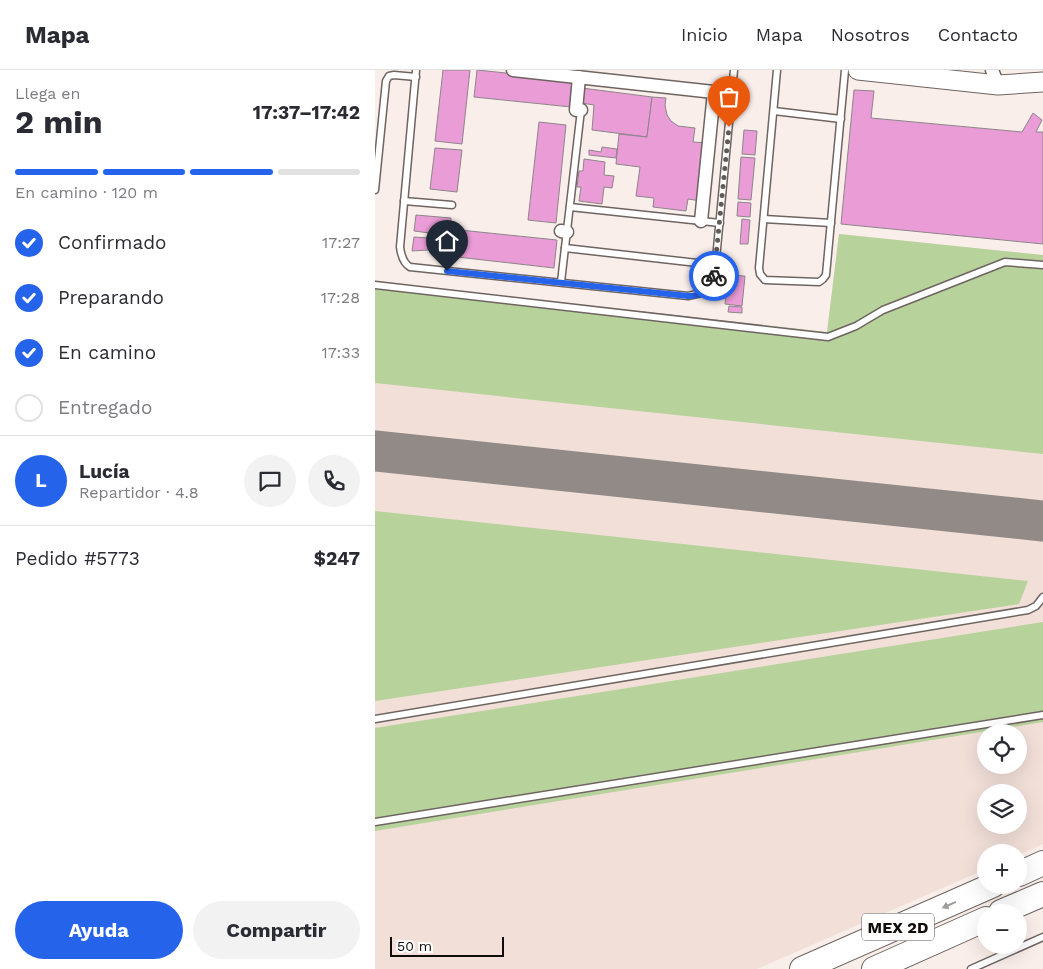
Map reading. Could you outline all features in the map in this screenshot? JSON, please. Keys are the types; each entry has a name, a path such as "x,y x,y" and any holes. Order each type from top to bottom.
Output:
{"highway":[{"path":"1027,870 1043,863"},
{"name":"MEX 2D","path":"803,969 977,892"},
{"path":"1020,904 1043,894"},
{"name":"MEX 2D","path":"874,969 977,923"}],"main road":[{"path":"858,70 995,77 1043,82"}],"street":[{"path":"513,70 732,94"},
{"path":"579,77 576,110 581,110"},
{"path":"995,77 1043,90"},
{"path":"701,221 714,92"}],"lane":[{"path":"375,190 386,81 389,76 416,73 400,248 401,255 406,264 410,267 693,296 701,294 710,288 714,280 734,70"},
{"path":"777,70 760,274 765,280 819,282 823,280 826,274 845,70"},
{"path":"561,282 565,248 564,232 570,207 581,110"},
{"path":"774,112 841,119"},
{"path":"405,201 452,205"},
{"path":"570,207 720,223"},
{"path":"764,219 831,223"},
{"path":"565,248 715,265"},
{"path":"375,285 828,337 856,326 883,310 1005,262 1043,265"},
{"path":"375,719 1028,610 1036,606 1043,596"},
{"path":"375,822 1043,714"},
{"path":"971,969 1043,937"}],"shaded area":[{"path":"839,234 1043,255 1043,844 1027,851 1027,844 977,844 977,873 757,969 375,969 375,282 827,332"}],"green space":[{"path":"839,234 1043,255 1043,454 375,383 375,282 827,332"},
{"path":"375,511 1028,581 1019,604 375,701"},
{"path":"1043,622 1043,722 1027,725 977,724 977,733 375,831 375,728"}],"building":[{"path":"443,70 470,70 462,144 435,141"},
{"path":"477,70 574,80 571,107 474,97"},
{"path":"582,88 652,97 647,137 592,130 594,105 581,103"},
{"path":"854,90 874,91 871,118 1022,132 1033,113 1042,120 1036,132 1043,132 1043,244 841,224"},
{"path":"652,97 666,98 667,115 671,121 678,126 695,128 693,142 708,143 701,201 688,199 686,211 653,207 654,198 636,196 640,167 616,164 619,134 647,137"},
{"path":"539,122 566,125 556,223 528,220"},
{"path":"744,130 757,131 755,155 742,154"},
{"path":"602,147 617,149 616,158 589,155 589,150 601,152"},
{"path":"435,148 462,150 457,192 430,189"},
{"path":"741,157 755,158 751,200 738,199"},
{"path":"584,159 605,162 604,175 614,176 612,188 604,187 602,204 579,201 581,187 577,187 579,171 583,171"},
{"path":"738,202 751,203 750,217 737,216"},
{"path":"416,215 451,218 449,243 436,242 437,234 414,231"},
{"path":"742,219 750,220 748,244 740,244"},
{"path":"460,230 557,240 554,268 457,257"},
{"path":"414,237 429,238 428,250 412,251"},
{"path":"728,275 745,276 742,306 725,304"},
{"path":"729,306 742,307 742,313 728,312"}],"taxiway":[{"path":"375,451 1043,521"}],"way so far":[{"path":"714,276 729,127"}],"route":[{"path":"447,271 688,296 706,292 714,280 714,276"}]}
